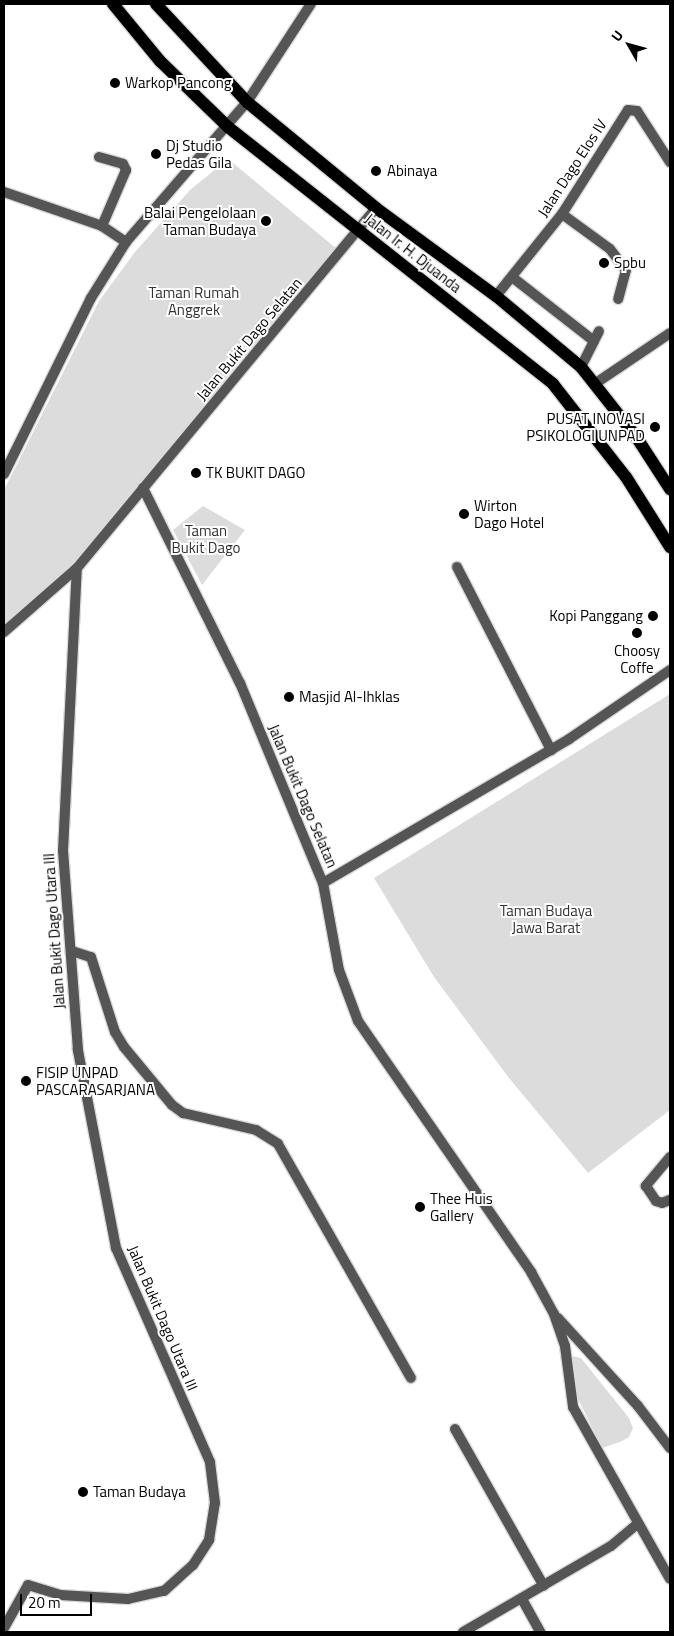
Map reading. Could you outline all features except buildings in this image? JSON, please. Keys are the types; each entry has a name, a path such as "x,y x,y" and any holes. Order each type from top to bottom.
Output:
{"main road":[{"name":"Jalan Ir. H. Djuanda","path":"113,4 160,61 228,127 553,384 626,477 670,547"},
{"name":"Jalan Ir. H. Djuanda","path":"156,4 247,102 376,208 496,296 581,367 596,383 670,489"}],"street":[{"path":"4,474 91,298 126,242 228,127 247,102 311,4"},
{"name":"Jalan Dago Elos IV","path":"496,296 562,214 628,110 637,111 670,162"},
{"path":"99,157 123,164 126,170 102,226"},
{"path":"4,192 102,226 126,242"},
{"name":"Jalan Bukit Dago Selatan","path":"4,632 77,568 376,208"},
{"path":"562,214 610,249 626,270 618,299"},
{"path":"512,277 596,336 581,367"},
{"path":"596,383 670,334"},
{"name":"Jalan Bukit Dago Selatan","path":"143,488 240,683 323,883 551,750 670,670"},
{"path":"457,567 551,750"},
{"name":"Jalan Bukit Dago Utara III","path":"4,1628 28,1585 60,1595 128,1599 164,1591 193,1565 209,1540 215,1503 210,1462 116,1248 89,1122 78,1050 63,852 77,568"},
{"path":"323,883 339,970 361,1028 531,1272 554,1314 565,1346 573,1407 670,1579"},
{"path":"72,951 84,952 91,957 116,1032 124,1047 172,1105 183,1113 256,1130 278,1144 411,1378"},
{"path":"670,1157 646,1186 656,1201 662,1204 670,1200"},
{"path":"554,1314 638,1406 670,1448"},
{"path":"455,1429 544,1586"},
{"path":"463,1632 611,1546 638,1523"},
{"path":"522,1599 540,1632"}],"green space":[{"name":"Taman Rumah Anggrek","path":"228,159 337,249 76,563 4,625 4,490 99,301 135,252 190,190"},
{"name":"Taman Bukit Dago","path":"203,506 245,530 202,585 173,530"},
{"name":"Taman Budaya Jawa Barat","path":"670,694 670,1110 588,1173 509,1078 434,977 374,878"},
{"path":"572,1356 581,1358 629,1418 633,1428 629,1437 602,1448 578,1399"}],"place":[{"name":"Warkop Pancong","path":"115,83"},
{"name":"Dj Studio Pedas Gila","path":"156,154"},
{"name":"Abinaya","path":"376,171"},
{"name":"Balai Pengelolaan Taman Budaya","path":"266,221"},
{"name":"Spbu","path":"604,263"},
{"name":"PUSAT INOVASI PSIKOLOGI UNPAD","path":"655,427"},
{"name":"TK BUKIT DAGO","path":"196,473"},
{"name":"Wirton Dago Hotel","path":"464,514"},
{"name":"Kopi Panggang","path":"653,616"},
{"name":"Choosy Coffe","path":"637,633"},
{"name":"Masjid Al-Ihklas","path":"289,697"},
{"name":"FISIP UNPAD PASCARASARJANA","path":"26,1081"},
{"name":"Thee Huis Gallery","path":"420,1207"},
{"name":"Taman Budaya","path":"83,1492"}]}
